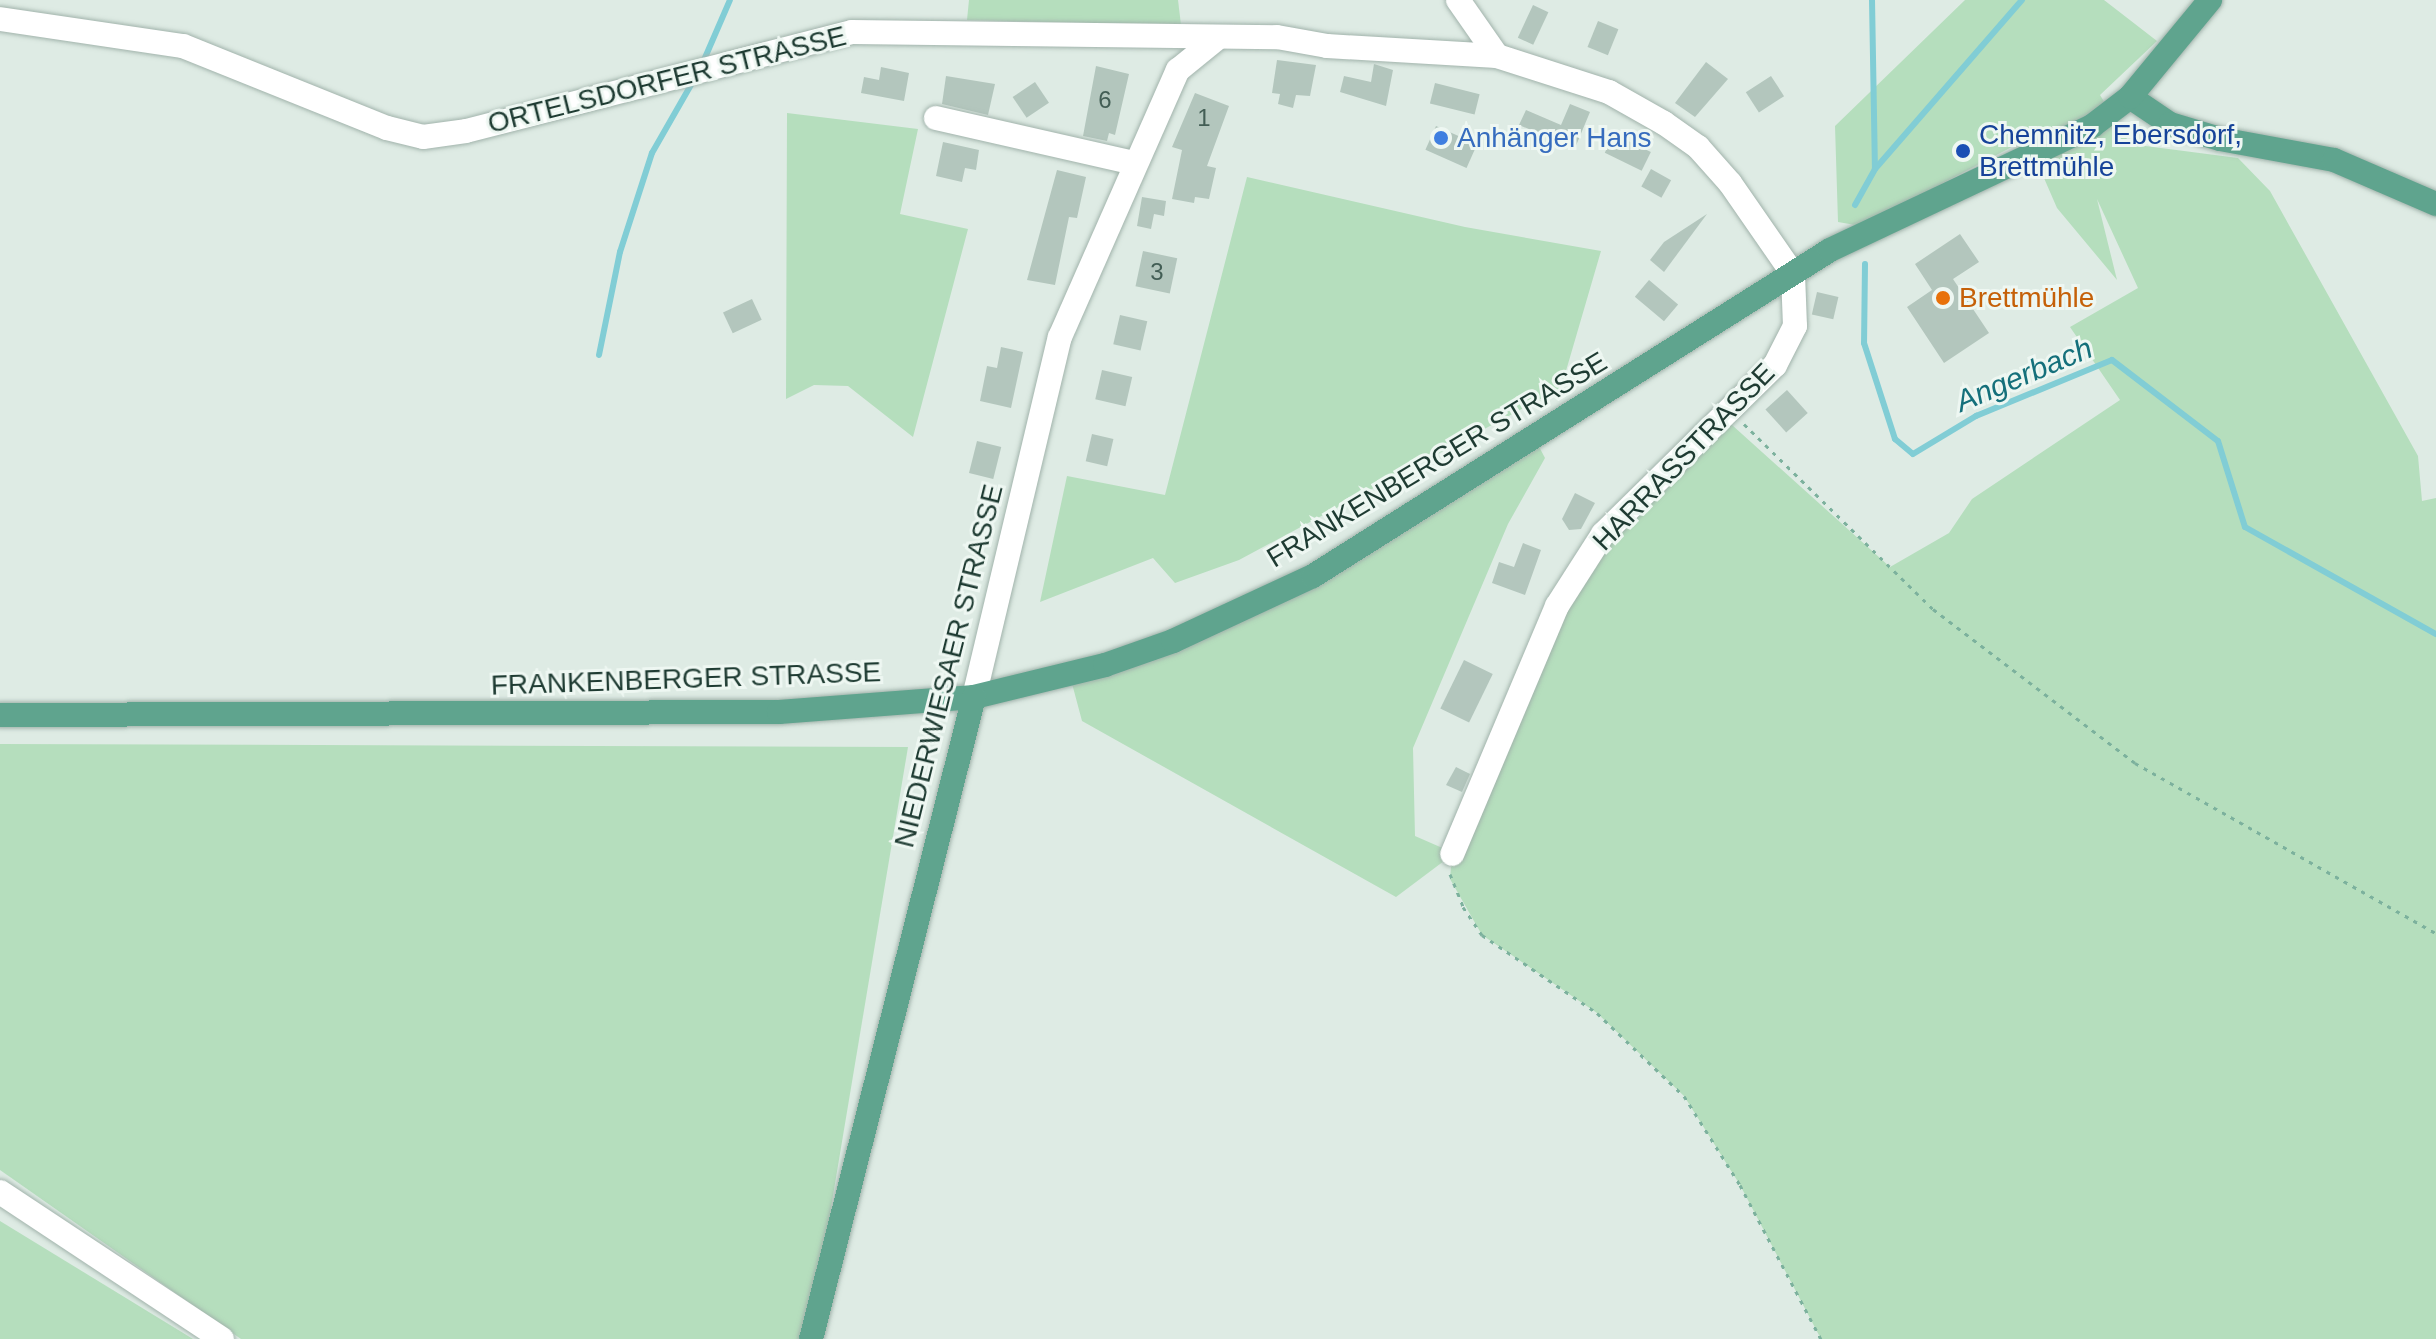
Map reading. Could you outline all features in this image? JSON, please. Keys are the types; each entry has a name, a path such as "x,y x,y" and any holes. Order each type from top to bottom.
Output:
{"main road":[{"name":"FRANKENBERGER STRASSE","path":"0,715 779,712 974,697 1070,676 1173,641 1313,576 1793,274 1875,227 2069,138 2130,97 2210,0"},
{"path":"2130,97 2170,124 2334,160 2436,204"},
{"name":"NIEDERWIESAER STRASSE","path":"811,1339 974,697"}],"street":[{"path":"1458,0 1497,56"},
{"name":"ORTELSDORFER STRASSE","path":"0,19 183,46 387,128 423,137 466,131 852,32 1215,40 1277,37 1327,46 1497,56 1609,92 1698,147 1793,274"},
{"name":"NIEDERWIESAER STRASSE","path":"974,697 1060,337 1134,163 1178,70 1215,40"},
{"path":"936,118 1134,163"},
{"name":"HARRASSTRASSE","path":"1452,854 1557,606 1603,534 1785,349 1795,326 1793,274"},
{"path":"0,1192 222,1339"}],"path":[{"path":"1727,408 1933,609 2135,763 2436,933"},
{"path":"1452,854 1450,879 1482,935 1517,964 1597,1013 1684,1096 1740,1185 1821,1339"}],"green space":[{"path":"969,0 1178,0 1181,25 967,20"},
{"path":"1965,0 2104,0 2157,41 2100,95 2130,144 2238,158 2270,191 2418,456 2422,501 2436,498 2436,1339 1821,1339 1740,1185 1684,1096 1597,1013 1482,935 1450,879 1452,855 1396,897 1082,721 1070,676 1173,641 1535,439 1545,458 1508,524 1413,748 1415,836 1447,850 1603,534 1727,408 1732,425 1890,567 1949,533 1972,499 2120,400 2070,327 2138,288 2097,199 2117,280 2057,208 2027,139 1861,226 1838,222 1835,126"},
{"path":"787,113 918,129 900,214 968,229 913,437 848,386 814,385 786,399"},
{"path":"1247,177 1465,227 1601,251 1561,388 1239,560 1175,583 1153,558 1040,602 1067,476 1165,495"},
{"path":"0,744 908,747 809,1339 241,1339 0,1170"},
{"path":"0,1221 193,1339 0,1339"}],"building":[{"path":"1533,5 1548,12 1533,45 1518,38"},
{"path":"1598,21 1618,29 1608,55 1588,47"},
{"path":"1277,60 1316,65 1310,96 1296,95 1293,108 1278,104 1280,94 1272,93"},
{"path":"1706,62 1728,79 1695,117 1675,103"},
{"path":"1374,64 1393,70 1386,106 1340,92 1344,76 1371,82"},
{"path":"1096,66 1129,74 1115,135 1109,133 1107,141 1083,136"},
{"path":"881,67 909,73 904,101 861,93 864,77 879,80"},
{"path":"946,76 995,84 988,115 942,104"},
{"path":"1771,76 1784,96 1759,112 1746,92"},
{"path":"1035,82 1049,103 1027,118 1013,97"},
{"path":"1435,83 1480,94 1475,115 1430,103"},
{"path":"1195,93 1229,106 1207,166 1216,168 1209,199 1195,197 1194,203 1172,199 1182,150 1172,147"},
{"path":"1570,104 1590,112 1575,148 1519,125 1526,110 1561,125"},
{"path":"1436,126 1477,144 1467,168 1425,150"},
{"path":"1614,134 1651,152 1642,171 1605,153"},
{"path":"943,142 979,150 976,170 965,168 962,182 936,176"},
{"path":"1651,169 1671,180 1661,198 1641,186"},
{"path":"1057,170 1086,177 1077,218 1069,217 1055,285 1027,280"},
{"path":"1142,197 1166,201 1164,216 1154,214 1151,229 1137,226"},
{"path":"1707,214 1664,272 1650,260 1664,242"},
{"name":"Brettmühle","path":"1960,234 1979,262 1953,279 1989,333 1944,363 1907,307 1932,290 1915,264"},
{"path":"1143,251 1177,258 1170,293 1136,286"},
{"path":"1649,280 1678,304 1664,321 1635,297"},
{"path":"1817,292 1838,297 1833,319 1812,314"},
{"path":"752,299 762,320 733,333 723,313"},
{"path":"1120,315 1147,321 1141,351 1113,344"},
{"path":"1001,347 1023,352 1011,408 980,401 987,366 997,368"},
{"path":"1102,370 1132,377 1125,406 1095,399"},
{"path":"1787,390 1808,413 1786,432 1765,409"},
{"path":"1092,434 1113,439 1107,466 1086,461"},
{"path":"977,441 1001,447 993,479 969,473"},
{"path":"1575,493 1595,503 1581,529 1569,530 1562,519"},
{"path":"1523,543 1541,550 1525,595 1492,583 1499,562 1514,567"},
{"path":"1464,660 1493,674 1469,723 1440,709"},
{"path":"1456,767 1470,774 1462,792 1446,785"}],"waterway":[{"path":"704,60 730,0"},
{"path":"1872,0 1875,168"},
{"name":"Angerbach","path":"1855,205 1875,169 2022,0"},
{"path":"599,355 620,252 652,153 691,85"},
{"name":"Angerbach","path":"1865,264 1864,343 1895,439 1913,454 1976,416 2112,360 2218,441 2245,527 2436,634"}],"place":[{"name":"Anhänger Hans","path":"1441,138"},
{"name":"Chemnitz, Ebersdorf, Brettmühle","path":"1963,151"},
{"name":"Brettmühle","path":"1943,298"}]}
